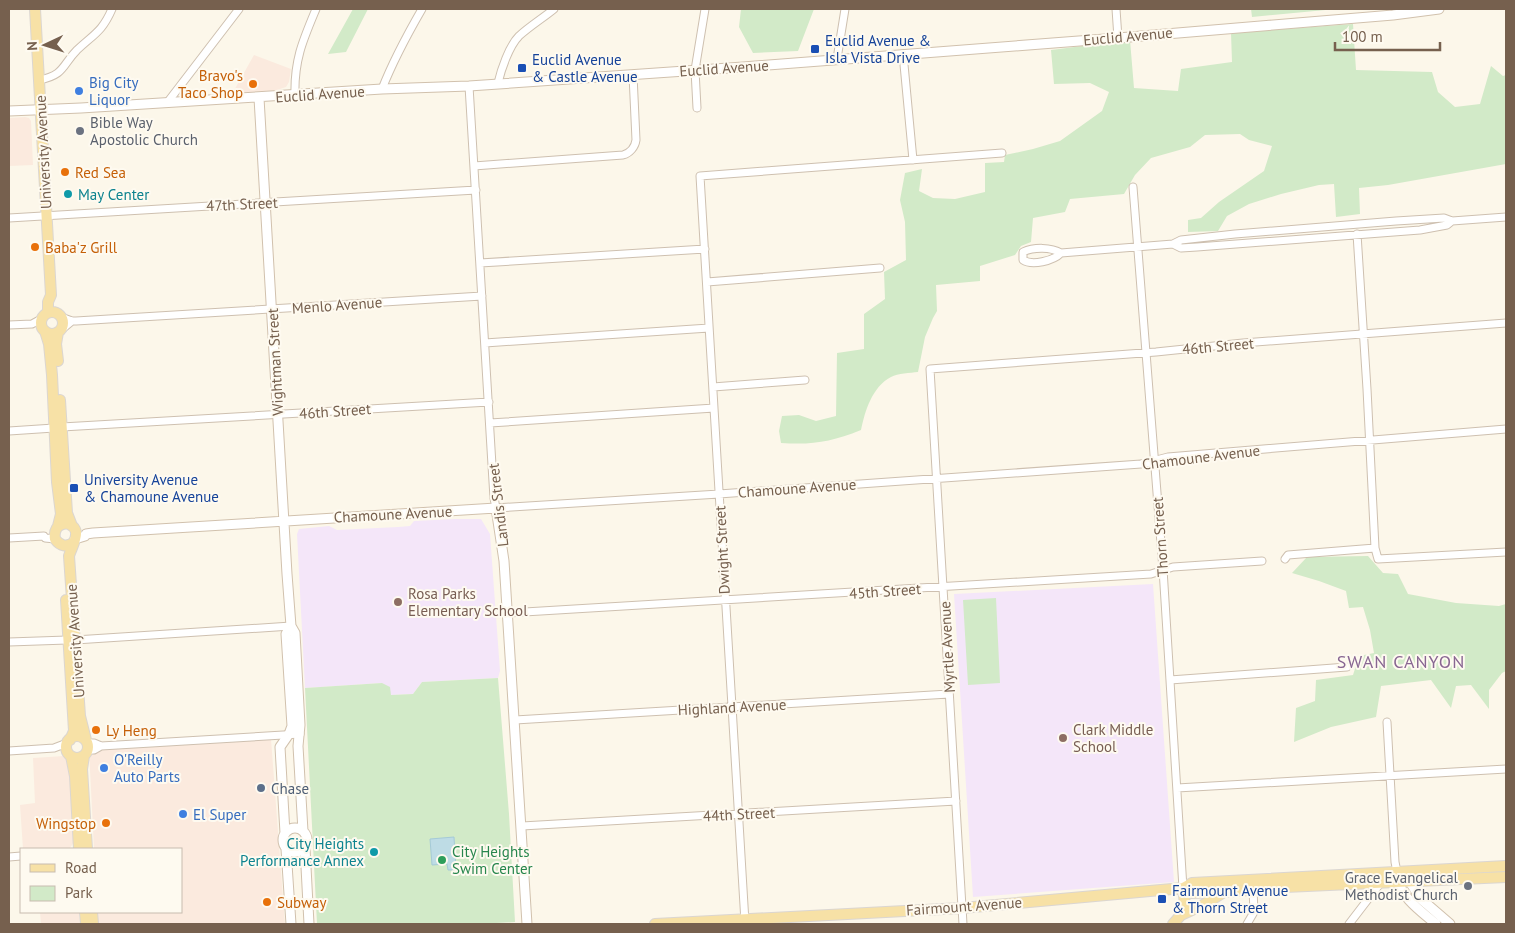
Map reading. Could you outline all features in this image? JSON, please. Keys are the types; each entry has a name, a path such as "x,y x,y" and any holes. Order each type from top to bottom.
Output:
{"main road":[{"name":"University Avenue","path":"35,9 51,295 56,299 50,320 49,344 67,513 74,534 69,556 74,731 69,748 75,776 79,848"},
{"name":"Euclid Avenue","path":"9,111 259,98 382,89 469,86 633,75 1118,38 1439,9"},
{"name":"Wightman Street","path":"259,98 291,626 295,633 300,734 298,746 303,831 307,838 304,848 309,924"},
{"name":"University Avenue","path":"50,320 63,323 56,344 58,482 61,514 54,535 63,562 80,716 86,747 82,769 86,848"},
{"path":"50,320 52,334 60,331"},
{"name":"Chamoune Avenue","path":"74,534 85,531 86,534 496,508"},
{"name":"Landis Street","path":"496,508 504,561 527,924"},
{"path":"66,523 74,534 68,545 60,544 54,535 66,523"},
{"name":"Wightman Street","path":"291,626 286,634 292,726 280,747 285,833 282,840 286,849 291,924"},
{"path":"76,736 80,736 86,747 77,759 69,748 76,736"},
{"path":"285,833 296,828 303,831"},
{"path":"78,831 83,836 86,848"},
{"path":"286,849 294,853 302,851 304,848"},
{"name":"Fairmount Avenue","path":"655,924 745,922 962,908 1183,888 1192,883 1394,876 1506,866"},
{"path":"1394,876 1409,899 1436,924"},
{"name":"Fairmount Avenue","path":"1183,888 1191,892 1225,892 1380,883 1394,876 1410,882 1506,877"},
{"path":"1410,882 1421,899 1450,924"},
{"path":"1172,924 1180,915 1185,904 1183,888"},
{"path":"1180,915 1205,904 1225,892"}],"street":[{"path":"39,80 52,77 62,70 77,51 98,33 108,19 112,9"},
{"path":"167,103 239,9"},
{"path":"295,95 294,79 299,51 316,9"},
{"path":"382,89 422,9"},
{"path":"498,83 501,72 519,36 554,9"},
{"path":"698,108 695,70 705,9"},
{"path":"836,59 845,9"},
{"path":"1116,9 1118,38"},
{"path":"904,54 913,160 1002,152"},
{"path":"474,166 623,155 628,153 636,140 633,75"},
{"name":"Landis Street","path":"469,86 496,508"},
{"name":"Dwight Street","path":"745,922 700,176 913,160"},
{"name":"Thorn Street","path":"1133,187 1163,569 1183,888"},
{"name":"47th Street","path":"9,218 476,190"},
{"path":"1061,254 1056,250 1043,249 1026,250 1022,256 1026,262 1042,261 1061,254 1173,244 1181,240 1235,234 1406,220 1506,217"},
{"path":"1173,244 1181,248 1197,247 1440,227 1447,225 1452,220"},
{"path":"1357,234 1378,559 1506,552"},
{"path":"480,263 704,249"},
{"path":"707,282 880,268"},
{"name":"Menlo Avenue","path":"9,325 32,324 50,320 72,321 482,296"},
{"path":"60,331 72,321"},
{"name":"46th Street","path":"930,370 1506,323"},
{"path":"485,342 709,328"},
{"name":"Myrtle Avenue","path":"930,370 963,924"},
{"path":"713,388 805,380"},
{"name":"46th Street","path":"9,431 489,402"},
{"path":"490,423 714,408"},
{"name":"Chamoune Avenue","path":"496,508 1141,464 1178,456 1506,429"},
{"path":"9,538 54,535"},
{"path":"1285,559 1288,555 1376,548"},
{"name":"45th Street","path":"507,613 1150,574 1163,569 1262,561"},
{"path":"9,642 71,640 291,626"},
{"path":"1170,680 1347,667"},
{"name":"Highland Avenue","path":"515,720 950,694"},
{"path":"1387,722 1394,876"},
{"path":"86,747 94,750 101,746 300,734"},
{"path":"9,751 69,748"},
{"path":"1176,788 1506,769"},
{"name":"44th Street","path":"522,826 956,801"},
{"path":"1349,924 1380,883"},
{"path":"1247,924 1254,912 1253,889"}],"shaded area":[{"path":"254,55 291,69 289,82 286,87 274,91 232,94"},
{"path":"25,117 31,121 33,165 9,166 9,118"},
{"name":"Rosa Parks Elementary School","path":"481,519 490,534 500,671 498,678 422,682 413,694 391,695 382,683 305,688 297,534 299,529 329,526 337,530 398,527 410,526 414,521"},
{"name":"Clark Middle School","path":"1153,584 1174,882 973,897 954,594"},
{"path":"271,739 285,924 98,924 98,913 182,913 182,848 94,848 89,750"},
{"path":"64,756 69,759 74,842 70,848 23,848 20,805 35,803 33,758"},
{"path":"40,913 79,913 80,924 41,924"}],"green space":[{"path":"353,9 368,9 346,52 328,54"},
{"path":"741,9 814,9 798,51 753,53 739,27"},
{"path":"1251,9 1336,9 1252,17"},
{"path":"1353,24 1356,70 1432,72 1438,92 1455,107 1480,104 1491,66 1503,76 1506,75 1506,164 1388,185 1359,188 1360,214 1336,217 1334,184 1319,185 1249,204 1227,216 1218,231 1188,232 1188,220 1201,218 1219,202 1264,171 1272,146 1249,140 1240,134 1205,135 1190,147 1151,158 1135,175 1124,194 1070,199 1065,212 1033,218 1031,242 1021,246 1015,255 980,266 980,281 936,285 937,311 925,337 918,372 901,374 884,381 870,400 861,430 822,442 781,443 779,431 782,416 799,415 816,421 836,416 837,353 864,349 864,314 885,299 884,272 906,260 905,222 900,200 905,173 922,169 919,191 933,198 955,199 985,192 985,163 1004,162 1005,155 1060,141 1102,111 1109,92 1090,83 1054,84 1051,50 1130,40 1134,88 1178,91 1181,69 1232,62 1231,33"},
{"path":"1368,556 1383,573 1398,574 1408,594 1456,603 1499,606 1506,604 1506,671 1502,673 1489,690 1489,709 1471,685 1456,686 1451,708 1431,680 1381,686 1376,717 1331,727 1294,742 1296,708 1315,701 1316,680 1353,675 1359,656 1374,653 1363,607 1349,608 1346,591 1292,573 1307,557"},
{"path":"996,598 1000,683 968,685 963,600"},
{"path":"498,678 509,814 515,922 478,924 317,924 305,688 382,683 390,687 391,695 413,694 422,682"}],"water":[{"path":"454,837 456,870 448,870 447,864 432,865 430,839"}],"place":[{"name":"Euclid Avenue & Isla Vista Drive","path":"815,49"},
{"name":"Euclid Avenue & Castle Avenue","path":"522,68"},
{"name":"Bravo's Taco Shop","path":"253,84"},
{"name":"Big City Liquor","path":"79,91"},
{"name":"Bible Way Apostolic Church","path":"80,131"},
{"name":"Red Sea","path":"65,172"},
{"name":"May Center","path":"68,194"},
{"name":"Baba'z Grill","path":"35,247"},
{"name":"University Avenue & Chamoune Avenue","path":"74,488"},
{"name":"Rosa Parks Elementary School","path":"398,602"},
{"name":"Ly Heng","path":"96,730"},
{"name":"Clark Middle School","path":"1063,738"},
{"name":"O'Reilly Auto Parts","path":"104,768"},
{"name":"Chase","path":"261,788"},
{"name":"El Super","path":"183,814"},
{"name":"Wingstop","path":"106,823"},
{"name":"City Heights Performance Annex","path":"374,852"},
{"name":"City Heights Swim Center","path":"442,860"},
{"name":"Grace Evangelical Methodist Church","path":"1468,886"},
{"name":"Fairmount Avenue & Thorn Street","path":"1162,899"},
{"name":"Subway","path":"267,902"}],"district":[{"name":"SWAN CANYON","path":"1401,661"}]}
